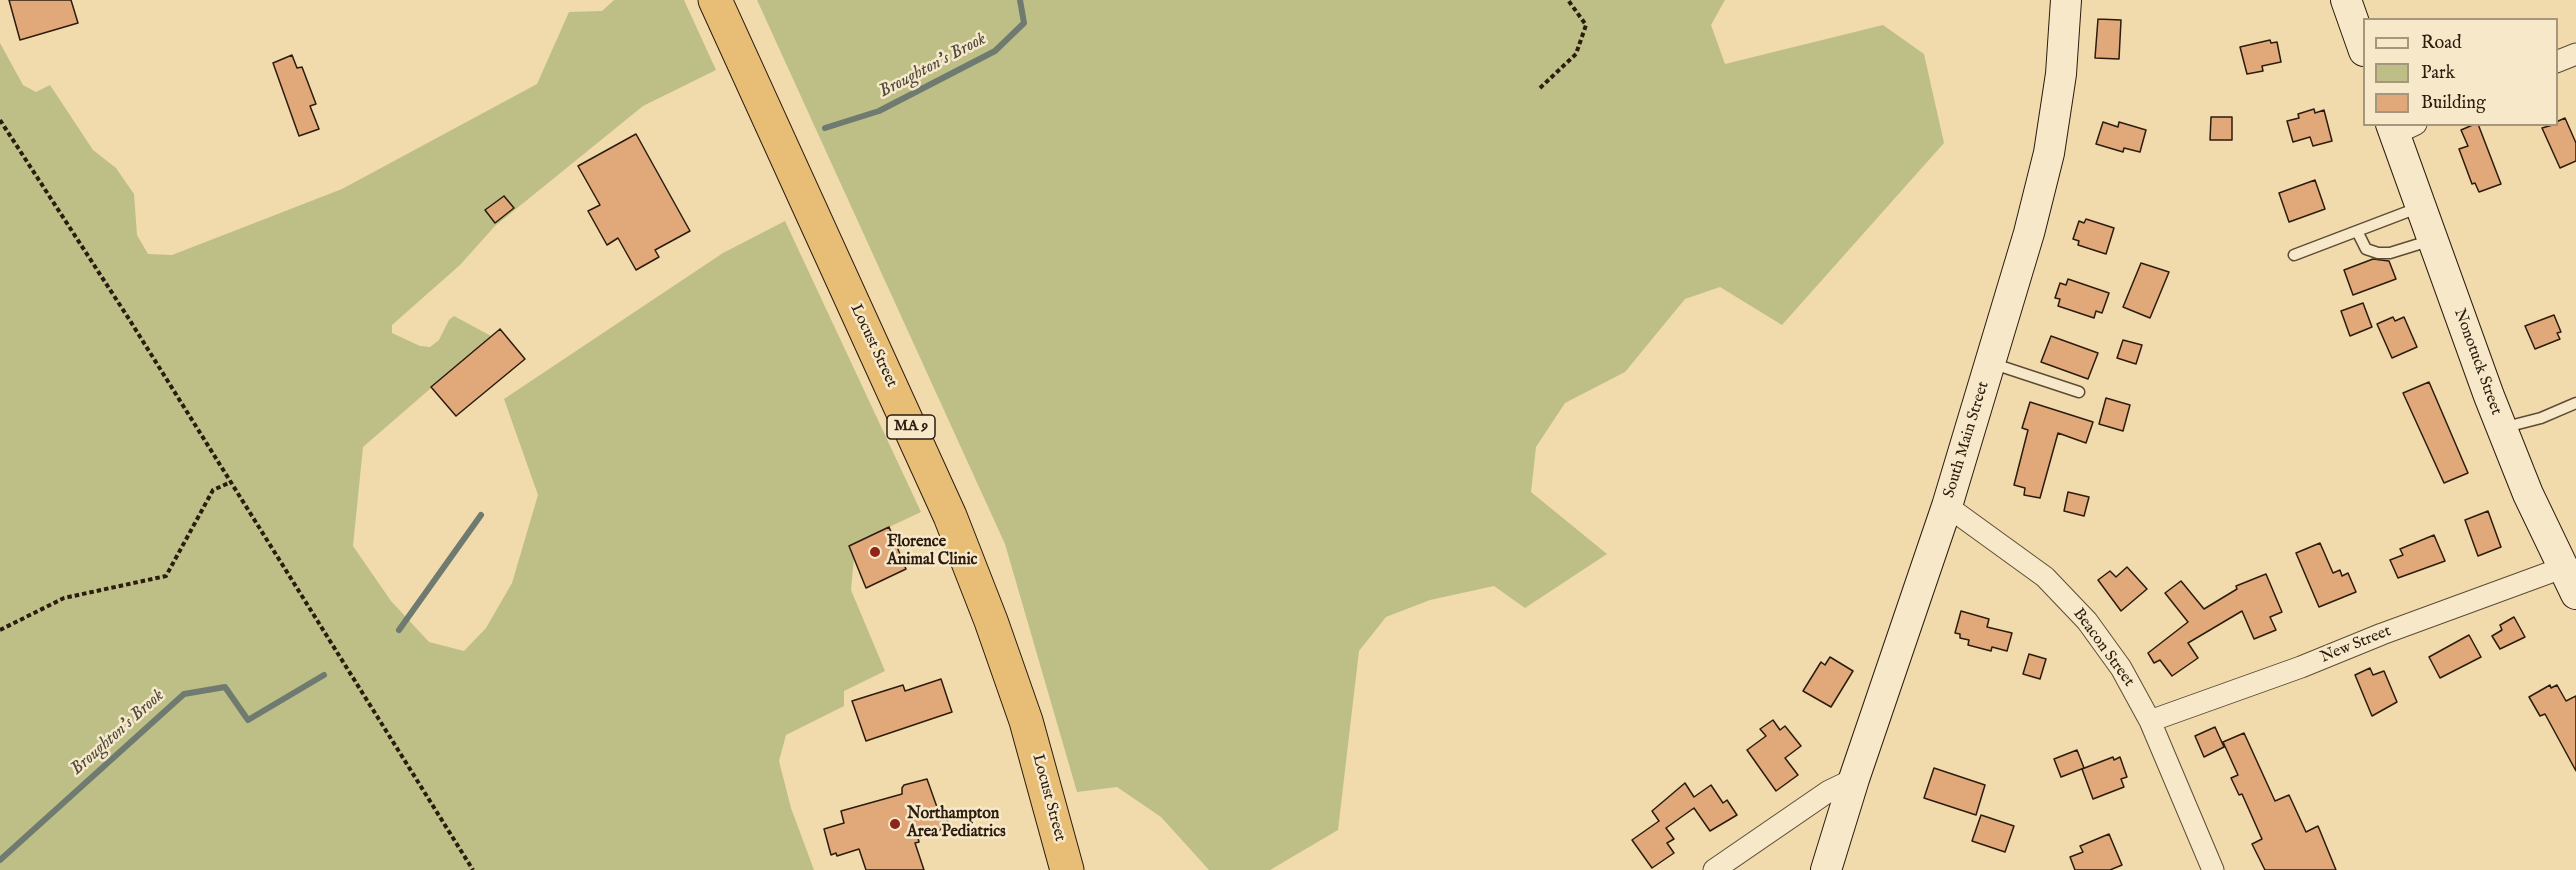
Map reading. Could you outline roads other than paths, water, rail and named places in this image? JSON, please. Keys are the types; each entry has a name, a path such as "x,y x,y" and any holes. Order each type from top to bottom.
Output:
{"highway":[{"name":"Locust Street","path":"715,0 950,516 991,621 1026,721 1067,870"}],"main road":[{"name":"South Main Street","path":"1826,870 1854,779 1947,507 2029,233 2049,153 2061,74 2066,0"},
{"path":"2346,0 2363,48"},
{"name":"Nonotuck Street","path":"2401,128 2420,207 2502,428 2528,494 2576,594"}],"street":[{"path":"2558,61 2576,54"},
{"name":"Beacon Street","path":"1947,507 2045,576 2087,621 2121,668 2150,721 2213,870"},
{"name":"New Street","path":"2150,721 2301,667 2382,634 2562,568"},
{"path":"1714,870 1829,790 1854,779"}],"lane":[{"path":"2294,255 2420,207"},
{"path":"2358,231 2366,249 2378,253 2390,253 2433,240"},
{"path":"1990,362 2079,392"},
{"path":"2502,428 2541,418 2576,403"}],"waterway":[{"name":"Broughton's Brook","path":"825,128 879,111 995,51 1024,23 1020,0"},
{"name":"Broughton's Brook","path":"399,630 481,515"},
{"name":"Broughton's Brook","path":"0,860 184,694 225,687 248,720 324,675"}],"place":[{"name":"Florence Animal Clinic","path":"875,552"},
{"name":"Northampton Area Pediatrics","path":"895,824"}]}
